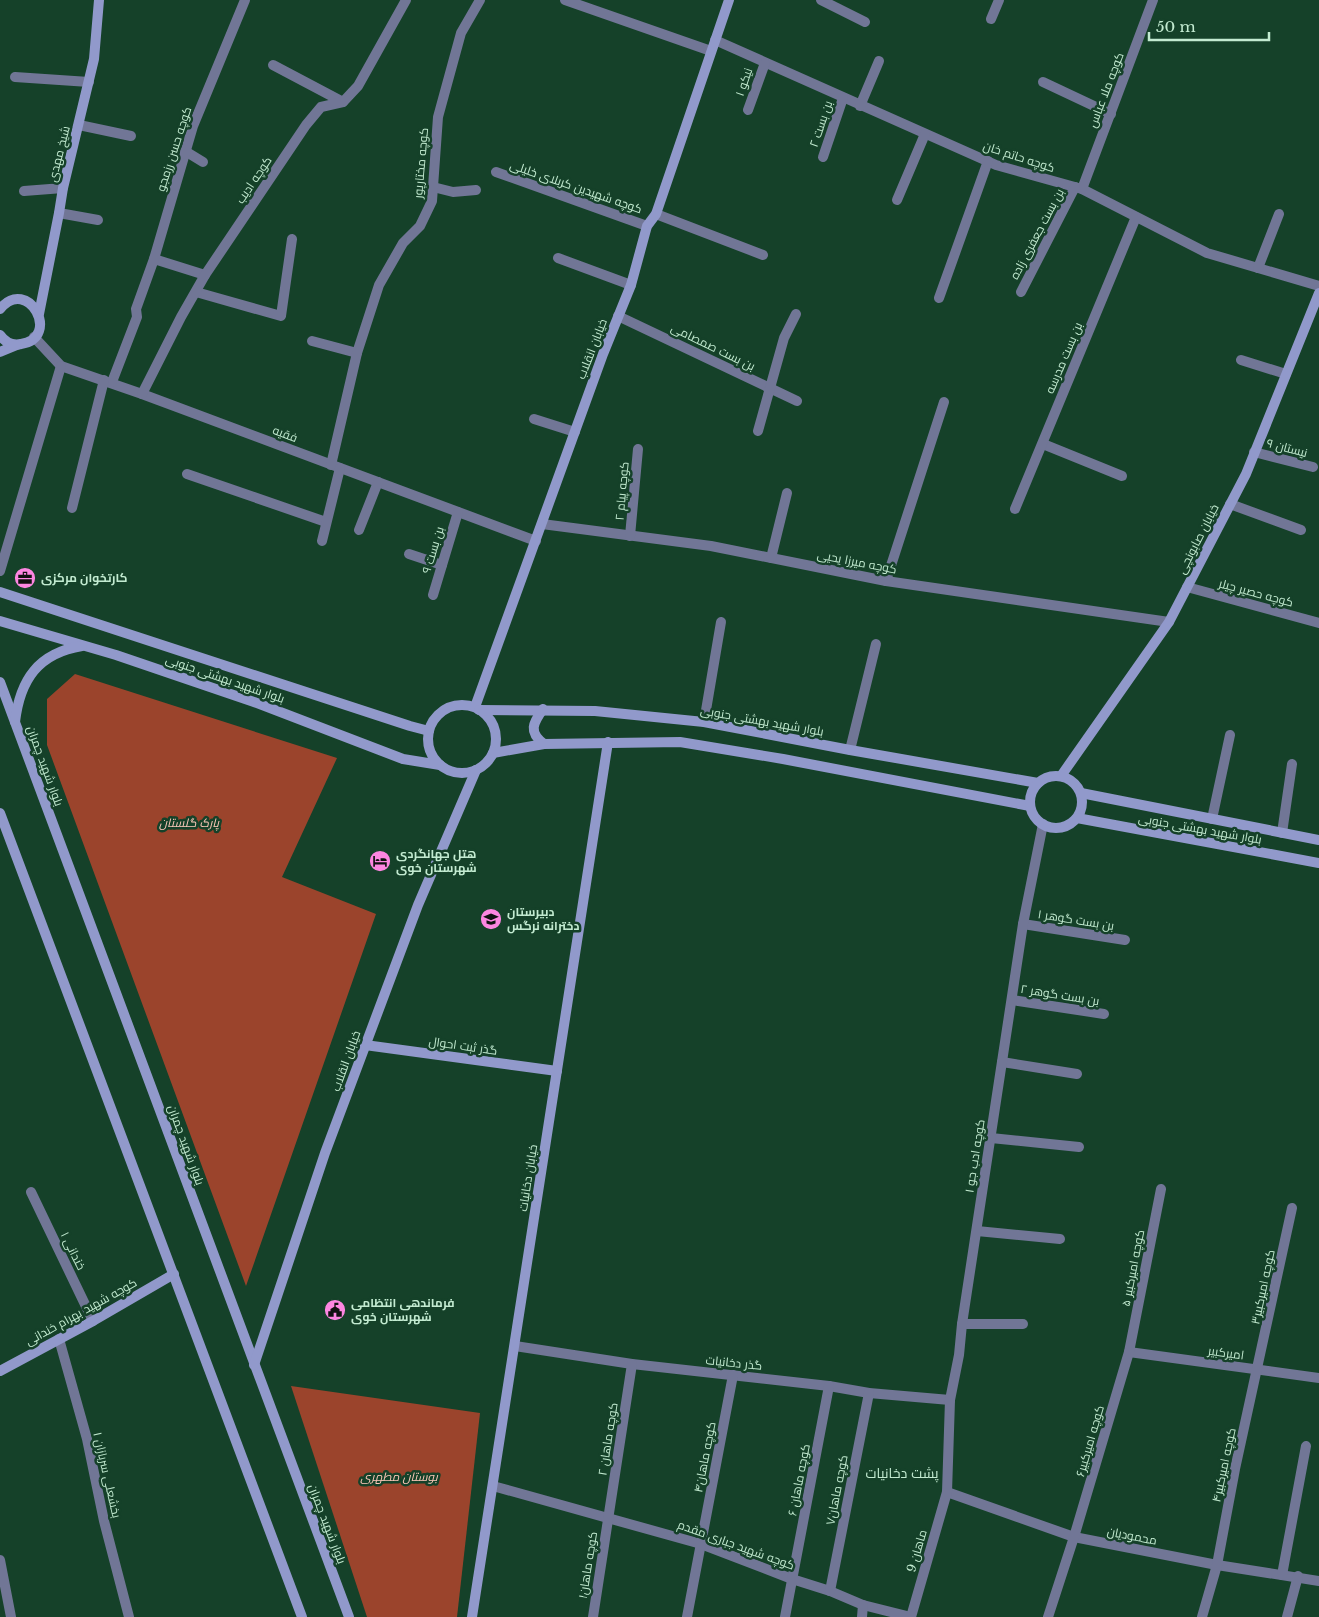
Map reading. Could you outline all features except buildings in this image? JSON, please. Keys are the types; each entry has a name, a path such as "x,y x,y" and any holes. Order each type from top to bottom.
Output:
{"main road":[{"name":"شیخ مهدی","path":"34,337 39,329 39,314 63,188 94,59 99,0"},
{"name":"خیابان انقلاب","path":"477,709 575,432 631,285 647,226 656,214 729,0"},
{"name":"خیابان صابونچی","path":"1061,776 1169,622 1246,474 1319,293"},
{"path":"1,307 8,302 22,300 35,308 39,314"},
{"path":"0,335 10,343 17,345"},
{"path":"0,352 24,344 34,337"},
{"name":"بلوار شهید بهشتی جنوبی","path":"0,592 430,731"},
{"name":"بلوار شهید بهشتی جنوبی","path":"0,621 84,645 245,699 404,758 440,765"},
{"path":"15,723 23,689 28,677 34,670 52,656 84,645"},
{"name":"بلوار شهید چمران","path":"0,682 349,1617"},
{"path":"464,705 477,709 487,716 496,734 493,753 483,766 476,770 457,773 440,765 430,749 428,740 434,720 442,712 452,707 464,705"},
{"name":"بلوار شهید بهشتی جنوبی","path":"477,709 595,711 704,722 850,750 1038,782"},
{"path":"543,710 536,719 533,729 535,737 544,744"},
{"name":"خیابان دخانیات","path":"472,1617 608,742"},
{"path":"493,753 544,744 680,742 783,759 1030,806"},
{"name":"خیابان انقلاب","path":"254,1365 325,1153 365,1045 418,905 476,770"},
{"path":"1049,776 1061,776 1074,782 1081,793 1082,806 1077,818 1067,826 1055,828 1043,824 1034,816 1030,806 1031,793 1038,782 1049,776"},
{"name":"بلوار شهید بهشتی جنوبی","path":"1081,793 1319,840"},
{"path":"0,813 302,1617"},
{"name":"بلوار شهید بهشتی جنوبی","path":"1077,818 1319,864"},
{"name":"گذر ثبت احوال","path":"365,1045 557,1071"},
{"name":"کوچه شهید بهرام خندانی","path":"0,1371 93,1321 174,1274"}],"street":[{"name":"کوچه حسن رزمجو","path":"72,508 108,381 137,317 136,309 154,259 193,126 245,0"},
{"path":"273,66 343,102 358,86 406,0"},
{"name":"کوچه مختارپور","path":"322,541 357,353 379,285 403,243 420,226 432,200 438,117 461,33 480,0"},
{"path":"564,0 711,51"},
{"path":"821,0 865,22"},
{"path":"990,19 999,0"},
{"name":"کوچه ملا عباس","path":"1079,188 1111,114 1154,0"},
{"name":"کوچه حاتم خان","path":"715,40 860,106 988,161 1079,188 1207,253 1319,286"},
{"path":"860,106 880,61"},
{"name":"نیکو ۱","path":"748,110 765,63"},
{"path":"15,77 89,82"},
{"path":"1043,82 1111,114"},
{"name":"بن بست ۲","path":"823,157 843,98"},
{"name":"کوچه ادیب","path":"142,394 205,275 306,125 321,108 343,102"},
{"path":"79,125 131,136"},
{"path":"897,200 925,134"},
{"path":"185,151 203,162"},
{"path":"939,298 988,161"},
{"name":"کوچه شهیدین کربلای خلیلی","path":"496,172 647,226"},
{"path":"433,187 453,192 476,190"},
{"path":"24,191 63,188"},
{"name":"بن بست جعفری زاده","path":"1020,292 1079,188"},
{"path":"59,213 98,220"},
{"path":"656,214 763,255"},
{"path":"1258,268 1279,214"},
{"name":"بن بست مدرسه","path":"1016,509 1136,217"},
{"path":"196,292 281,316 292,239"},
{"path":"558,258 631,285"},
{"path":"154,259 205,275"},
{"path":"758,431 784,338 796,314"},
{"name":"بن بست صمصامی","path":"618,316 797,401"},
{"name":"فقیه","path":"34,337 61,366 108,381 536,541"},
{"path":"312,341 357,353"},
{"path":"1241,360 1286,374"},
{"path":"0,571 61,366"},
{"path":"886,581 944,402"},
{"path":"534,419 575,432"},
{"path":"1042,444 1122,476"},
{"name":"کوچه پیام ۲","path":"630,536 638,449"},
{"name":"نیستان ۹","path":"1254,452 1313,467"},
{"path":"187,474 326,522"},
{"path":"359,530 378,482"},
{"path":"771,558 787,493"},
{"path":"1230,504 1301,530"},
{"name":"بن بست ۹","path":"433,595 458,512"},
{"name":"کوچه میرزا یحیی","path":"542,524 711,546 886,581 1169,622"},
{"path":"410,554 442,565"},
{"name":"کوچه حصیر چیلر","path":"1186,587 1319,623"},
{"path":"704,722 721,622"},
{"path":"850,750 876,644"},
{"path":"1212,820 1230,735"},
{"path":"1282,833 1292,764"},
{"name":"کوچه ادب جو ۱","path":"947,1492 950,1400 959,1355 962,1324 1023,924 1043,824"},
{"name":"بن بست گوهر ۱","path":"1023,924 1125,940"},
{"name":"بن بست گوهر ۲","path":"1012,1000 1104,1014"},
{"path":"1002,1062 1077,1074"},
{"path":"991,1138 1079,1147"},
{"name":"کوچه امیرکبیر ۵","path":"1129,1352 1161,1189"},
{"name":"خندانی ۱","path":"31,1192 93,1321"},
{"name":"کوچه امیرکبیر۳","path":"1258,1370 1292,1208"},
{"path":"977,1231 1060,1239"},
{"path":"962,1324 1023,1324"},
{"name":"بخشعلی سربازان ۱","path":"59,1339 87,1439 104,1521 130,1617"},
{"name":"گذر دخانیات","path":"515,1346 632,1364 829,1386 869,1393 950,1400"},
{"name":"امیرکبیر","path":"1129,1352 1319,1378"},
{"name":"کوچه امیرکبیر۶","path":"1048,1617 1129,1352"},
{"name":"کوچه ماهان ۲","path":"608,1517 632,1364"},
{"name":"کوچه امیرکبیر۴","path":"1202,1617 1217,1564 1235,1469 1258,1370"},
{"name":"کوچه ماهان۴","path":"688,1617 733,1375"},
{"name":"کوچه ماهان ۶","path":"785,1617 829,1386"},
{"name":"کوچه ماهان۷","path":"830,1591 869,1393"},
{"path":"1282,1575 1306,1446"},
{"name":"کوچه شهید جباری مقدم","path":"492,1486 701,1544 863,1605 911,1617"},
{"name":"محمودیان","path":"947,1492 1074,1537 1319,1581"},
{"name":"ماهان 9","path":"911,1617 947,1492"},
{"name":"کوچه ماهان۱","path":"593,1617 608,1517"},
{"path":"0,1560 11,1617"},
{"path":"1287,1617 1298,1576"},
{"path":"862,1617 863,1605"}],"green space":[{"name":"پارک گلستان","path":"75,674 337,758 282,877 376,914 246,1286 47,745 47,699"},
{"name":"بوستان مطهری","path":"291,1386 480,1413 457,1617 367,1617"}],"place":[{"name":"کارتخوان مرکزی","path":"25,578"},
{"name":"هتل جهانگردی شهرستان خوی","path":"380,861"},
{"name":"دبیرستان دخترانه نرگس","path":"491,919"},
{"name":"فرماندهی انتظامی شهرستان خوی","path":"335,1310"}],"district":[{"name":"پشت دخانیات","path":"902,1473"}]}
